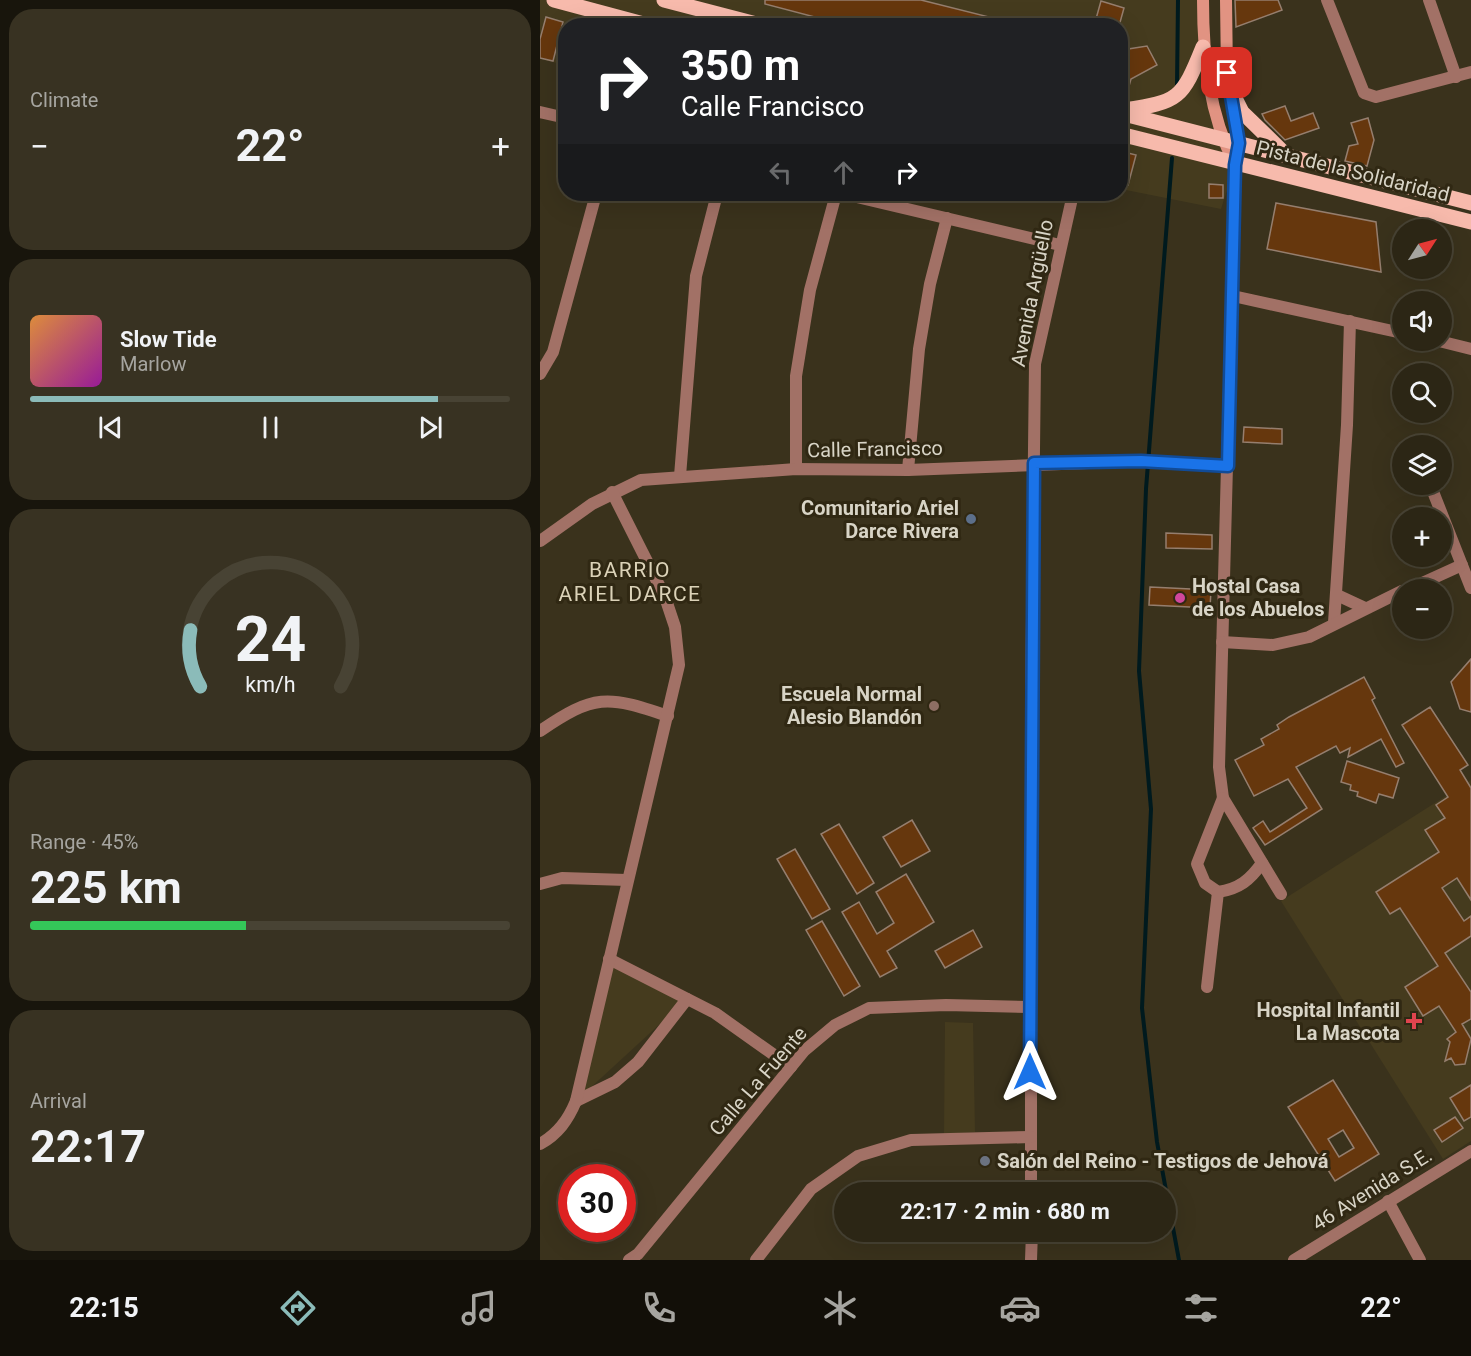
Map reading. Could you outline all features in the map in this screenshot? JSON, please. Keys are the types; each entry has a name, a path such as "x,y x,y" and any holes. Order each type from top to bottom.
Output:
{"main road":[{"path":"554,0 621,18"},
{"path":"664,0 733,18"},
{"path":"1203,0 1203,48 1221,137 1235,165"},
{"path":"1226,0 1229,86 1239,143 1235,165"},
{"path":"1128,111 1160,105 1174,99 1191,76 1203,48"},
{"path":"1229,86 1242,112 1285,154"},
{"name":"Pista de la Solidaridad","path":"1128,114 1471,203"},
{"name":"Pista de la Solidaridad","path":"1128,136 1163,143 1235,165 1471,222"}],"street":[{"path":"1327,0 1364,93 1376,97 1471,72"},
{"path":"1429,0 1456,77"},
{"path":"540,112 558,116"},
{"path":"1235,165 1219,767 1223,798 1281,894"},
{"path":"540,374 553,352 594,201"},
{"path":"680,476 696,276 715,201"},
{"path":"796,469 796,376 810,290 834,201"},
{"path":"874,201 1060,245"},
{"name":"Avenida Argüello","path":"1031,1182 1030,1007 1035,363 1071,201"},
{"path":"908,470 919,349 930,284 947,218"},
{"path":"1233,296 1392,331"},
{"path":"1334,623 1347,425 1350,321"},
{"path":"1452,344 1471,349"},
{"name":"Calle Francisco","path":"540,541 612,492 641,480 796,469 908,470 1034,463 1141,461 1228,466"},
{"path":"540,1144 552,1137 569,1118 576,1101 679,665 675,627 665,597 612,492"},
{"path":"1434,495 1471,588"},
{"path":"1431,579 1462,566"},
{"path":"1337,595 1365,608"},
{"path":"1222,642 1273,645 1309,637 1392,596"},
{"path":"540,730 573,708 598,701 628,703 668,716"},
{"path":"1223,798 1197,864 1205,882 1218,892 1232,890 1250,880 1262,863"},
{"path":"540,884 562,878 627,880"},
{"path":"1207,987 1218,892"},
{"path":"609,959 715,1013 791,1067"},
{"path":"576,1101 615,1082 638,1062 687,999"},
{"name":"Calle La Fuente","path":"629,1260 638,1254 804,1051 835,1025 869,1008 946,1005 1030,1007"},
{"path":"756,1260 812,1189 858,1156 911,1140 1031,1137"},
{"name":"46 Avenida S.E.","path":"1294,1260 1471,1151"},
{"path":"1388,1201 1419,1260"},
{"path":"1031,1260 1032,1242"}],"shaded area":[{"path":"540,0 1204,0 1203,48 1235,165 1221,209 1128,190 1128,18 558,18 558,63 540,59"},
{"name":"Hospital Infantil La Mascota","path":"1471,780 1471,1141 1443,1159 1281,901"},
{"path":"609,959 687,999 576,1101"},
{"path":"945,1022 973,1023 975,1132 944,1134"}],"building":[{"path":"765,0 921,0 993,18 818,18 765,4"},
{"path":"1235,0 1278,0 1282,10 1236,27"},
{"path":"1101,1 1124,8 1121,18 1096,18"},
{"path":"546,17 558,21 558,42 553,61 540,58 540,39"},
{"path":"1147,46 1157,65 1131,79 1128,90 1128,49"},
{"path":"1285,106 1291,121 1313,113 1319,128 1285,140 1262,114"},
{"path":"1368,118 1374,140 1367,166 1345,161 1349,146 1358,144 1351,123"},
{"path":"1128,153 1136,155 1128,185"},
{"path":"1209,184 1223,185 1223,198 1209,198"},
{"path":"1276,203 1376,222 1381,272 1267,249"},
{"path":"1244,427 1282,429 1282,444 1243,442"},
{"path":"1166,533 1212,535 1212,549 1166,548"},
{"name":"Hostal Casa de los Abuelos","path":"1150,587 1211,590 1210,608 1149,605"},
{"path":"1471,659 1471,712 1460,709 1451,682"},
{"path":"1364,677 1375,698 1372,700 1404,763 1396,767 1381,739 1348,757 1350,748 1340,753 1336,746 1296,767 1322,809 1265,845 1253,828 1263,821 1270,832 1307,808 1288,779 1254,796 1235,760 1264,745 1261,739 1279,729 1277,725 1289,717"},
{"path":"1430,707 1468,765 1460,770 1471,788 1471,900 1457,878 1442,888 1464,921 1471,916 1471,936 1445,953 1471,992 1471,1019 1462,1024 1471,1039 1465,1064 1455,1065 1451,1058 1445,1061 1450,1042 1447,1039 1456,1032 1439,1006 1423,1016 1405,987 1438,966 1400,908 1390,914 1376,892 1439,852 1425,830 1445,818 1436,805 1448,797 1402,725"},
{"path":"1347,761 1399,778 1393,798 1379,794 1376,803 1357,796 1358,792 1350,790 1351,785 1341,782"},
{"path":"912,820 930,851 901,867 883,837"},
{"path":"839,824 874,883 857,894 821,834"},
{"path":"795,849 830,909 812,919 777,859"},
{"path":"906,874 934,922 887,951 897,968 880,977 842,912 859,902 877,934 894,923 876,892"},
{"path":"822,921 860,986 844,996 806,930"},
{"path":"973,930 982,947 945,968 935,951"},
{"path":"1333,1080 1379,1154 1335,1181 1288,1107","holes":["1343,1130 1354,1148 1339,1157 1328,1139"]},
{"path":"1471,1085 1471,1117 1464,1121 1450,1098"},
{"path":"1455,1117 1463,1128 1442,1142 1434,1130"}],"waterway":[{"path":"1177,85 1178,0"},
{"path":"1172,158 1146,489 1139,671 1151,809 1142,1008 1157,1142 1179,1260"}],"place":[{"name":"Comunitario Ariel Darce Rivera","path":"971,519"},
{"name":"Hostal Casa de los Abuelos","path":"1180,598"},
{"name":"Escuela Normal Alesio Blandón","path":"934,706"},
{"name":"Hospital Infantil La Mascota","path":"1414,1021"},
{"name":"Salón del Reino - Testigos de Jehová","path":"985,1161"}],"district":[{"name":"BARRIO ARIEL DARCE","path":"630,582"}],"route":[{"path":"1030,1072 1034,463 1141,461 1228,466 1235,165 1239,143 1227,73"}]}
